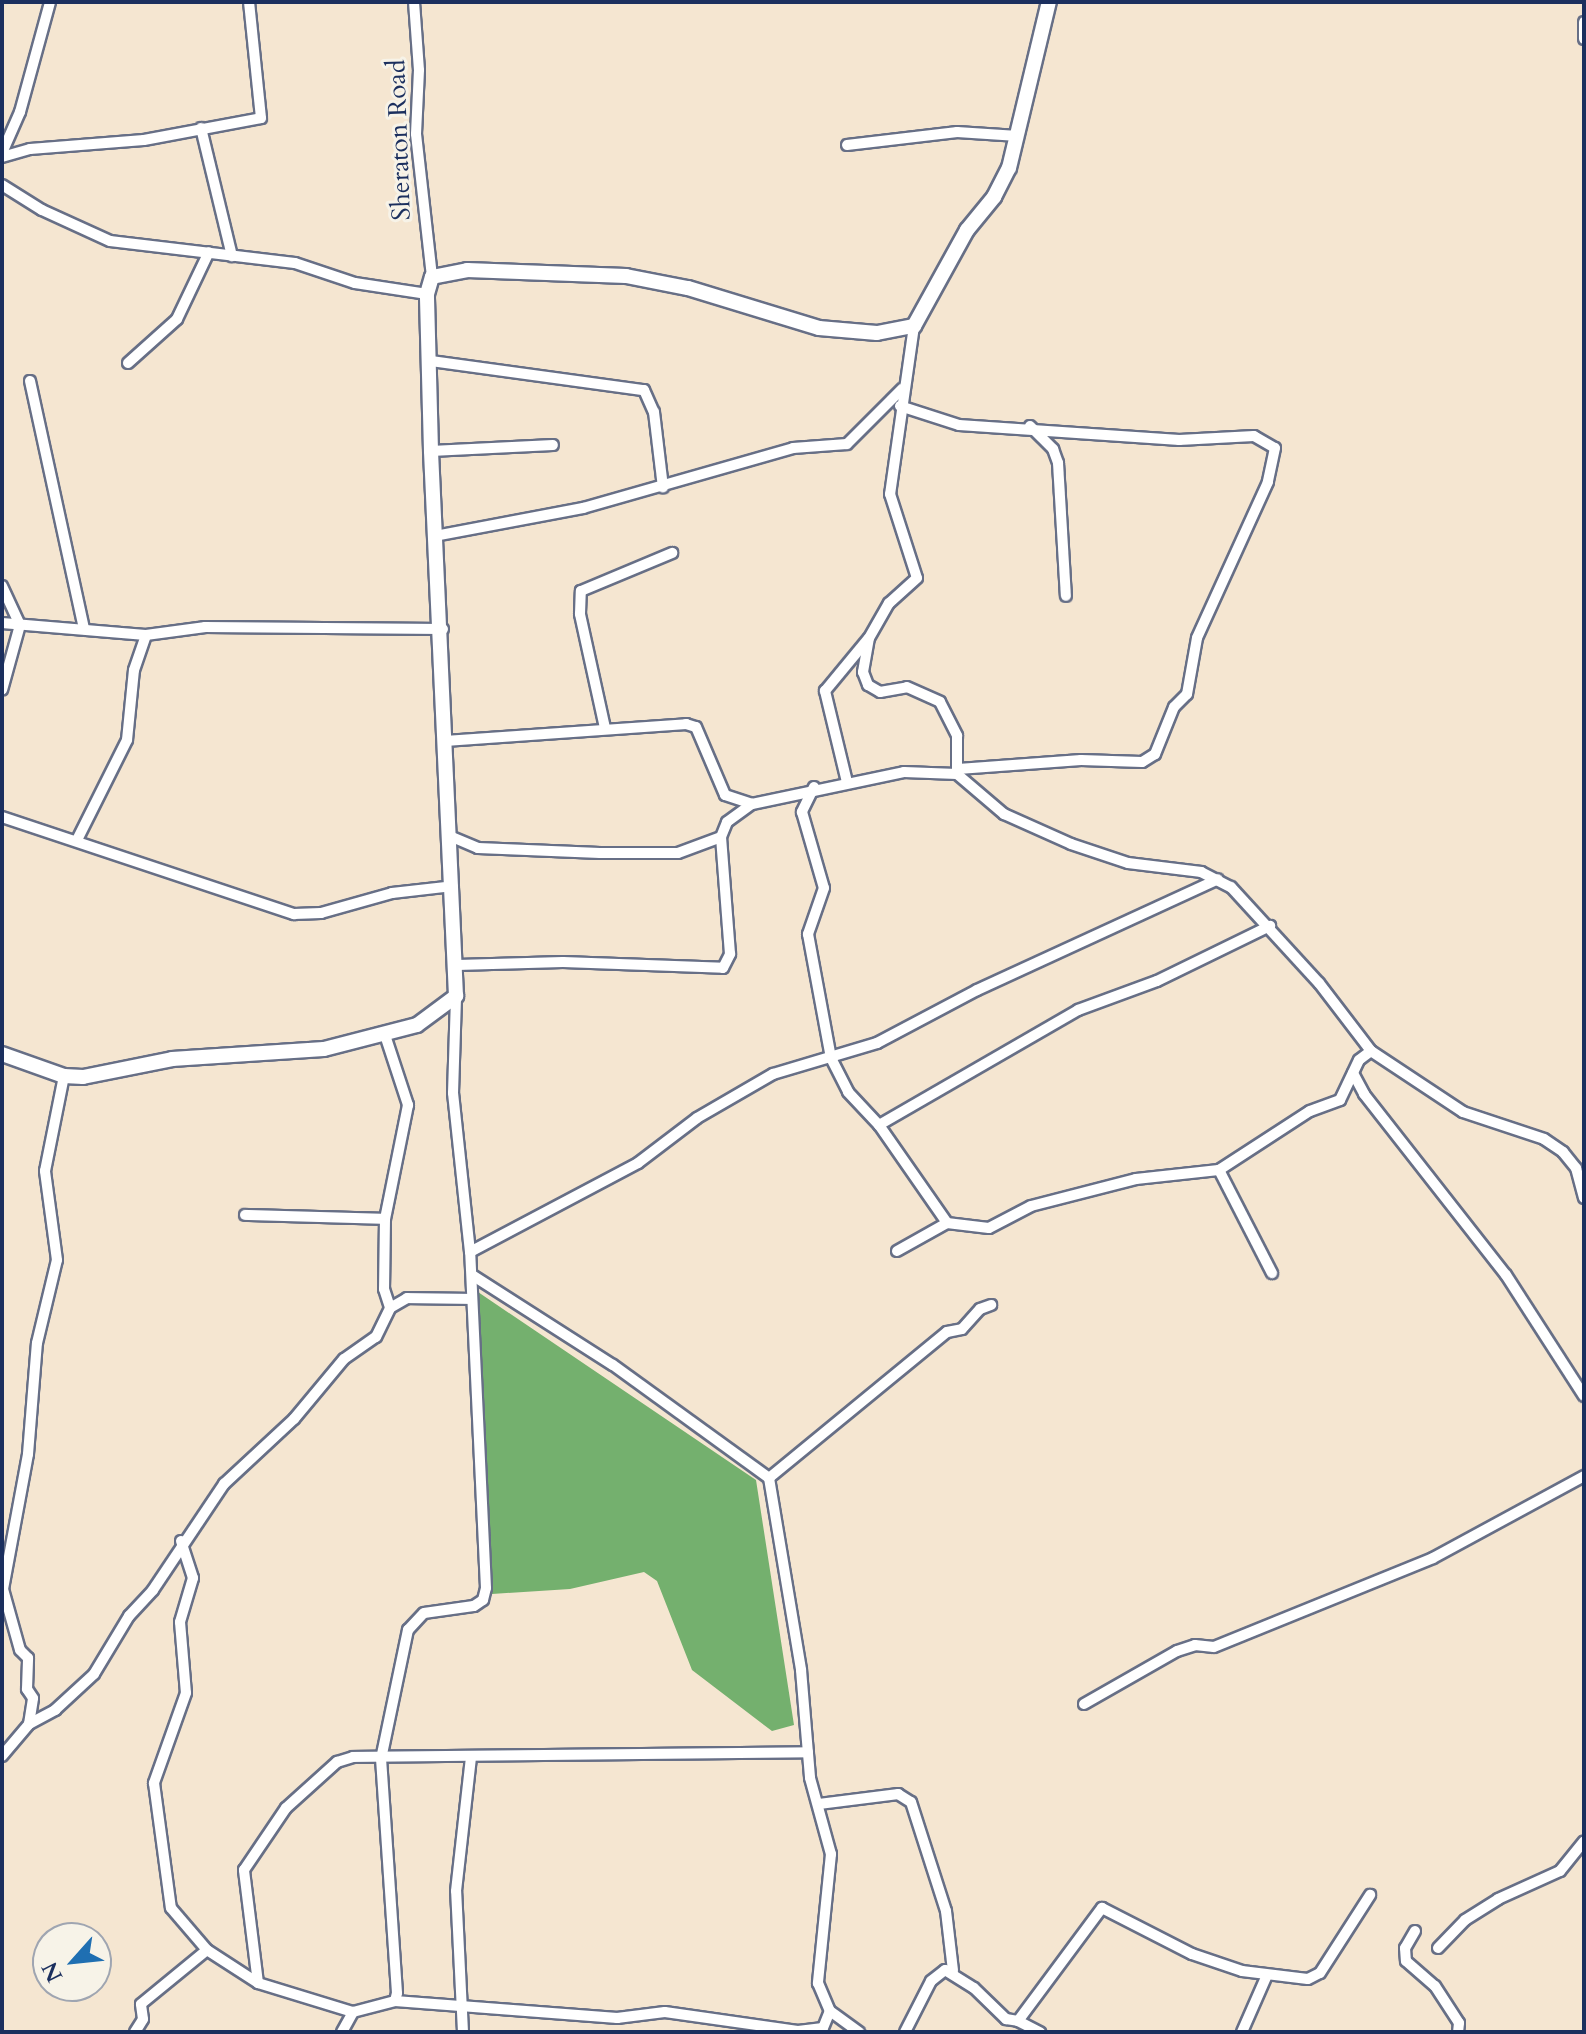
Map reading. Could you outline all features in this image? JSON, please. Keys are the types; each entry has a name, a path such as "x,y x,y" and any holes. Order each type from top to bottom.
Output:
{"street":[{"path":"2,155 20,112 50,2"},
{"path":"2,155 261,118 249,2"},
{"name":"Sheraton Road","path":"414,2 419,70 416,134 432,277"},
{"path":"847,782 825,691 869,638 889,603 917,578 890,494 902,389 914,326 967,230 994,197 1018,136 1049,2"},
{"path":"1584,22 1584,39"},
{"path":"201,128 232,256"},
{"path":"847,145 957,132 1018,136"},
{"path":"2,185 42,210 110,241 295,263 355,283 427,294"},
{"path":"128,363 177,319 209,252"},
{"path":"395,2001 396,1942 381,1759 412,1620 424,1613 474,1606 483,1600 486,1588 472,1275 453,1093 457,965 445,741 443,629 431,451 427,294 432,277 467,270 626,276 688,288 819,328 877,333 914,326"},
{"path":"431,361 644,390 654,412 663,487"},
{"path":"30,381 84,629"},
{"path":"435,536 663,487 793,448 847,444 902,389"},
{"path":"457,965 563,962 723,968 730,954 721,837 727,822 752,804 814,787 928,769 957,771 1149,760 1174,707 1187,694 1197,638 1248,530 1275,460 1275,448 1254,436 1179,440 1030,426 959,425 900,406"},
{"path":"1030,426 1053,449 1058,463 1066,596"},
{"path":"431,451 553,445"},
{"path":"605,728 580,614 581,591 672,553"},
{"path":"2,586 20,625 2,690"},
{"path":"2,623 146,635 205,627 443,629"},
{"path":"77,840 127,740 134,670 146,635"},
{"path":"869,638 863,665 868,685 880,692 907,687 940,702 957,736 957,771 1004,814 1071,844 1128,863 1184,868 1218,879 1270,926 1371,1051 1463,1112 1544,1139 1563,1152 1576,1168 1584,1198"},
{"path":"445,741 605,728 696,727 725,795 752,804"},
{"path":"814,787 802,812 824,888 808,934 831,1058 848,1092 879,1125 947,1223"},
{"path":"2,817 294,914 321,913 392,893 453,886"},
{"path":"452,837 478,848 611,853 678,853 721,837"},
{"path":"470,1252 638,1163 697,1118 773,1074 877,1043 977,990 1218,879"},
{"path":"879,1125 1067,1016 1157,981 1270,926"},
{"path":"2,1054 64,1076 200,1056 324,1049 417,1025 456,996"},
{"path":"385,1035 408,1105 385,1219 384,1289 390,1308"},
{"path":"897,1251 947,1223 989,1228 1031,1206 1136,1179 1219,1170 1310,1111 1340,1100 1353,1072 1371,1051"},
{"path":"1353,1072 1364,1094 1506,1275 1584,1396"},
{"path":"29,1724 33,1698 27,1689 28,1658 20,1650 3,1589 30,1441 37,1343 57,1260 45,1171 64,1076"},
{"path":"1219,1170 1272,1273"},
{"path":"245,1215 385,1219"},
{"path":"472,1275 613,1365 769,1478 801,1670 808,1752 831,1854 831,1883 818,1983 830,2011 859,2032"},
{"path":"2,1756 29,1724 55,1710 94,1674 181,1541 235,1471 294,1419 344,1359 376,1337 390,1308 407,1298 471,1299"},
{"path":"769,1478 947,1332 962,1329 980,1309 991,1305"},
{"path":"1084,1704 1177,1651 1195,1645 1214,1647 1445,1553 1584,1476"},
{"path":"181,1541 193,1578 180,1622 186,1693 154,1783 171,1908 207,1950 258,1983 353,2012 395,2001 617,2018 665,2012 798,2032 823,2028 830,2011"},
{"path":"258,1983 244,1887 249,1858 286,1808 337,1762 808,1752"},
{"path":"463,2032 465,2006 456,1891 471,1758"},
{"path":"819,1804 898,1794 911,1802 946,1911 953,1971 1006,2019 1018,2021 1040,2032"},
{"path":"1438,1948 1465,1920 1498,1899 1560,1871 1584,1841"},
{"path":"1018,2021 1102,1908 1192,1954 1267,1975 1308,1979 1320,1973 1370,1895"},
{"path":"1415,1931 1405,1948 1406,1961 1435,1986 1459,2023 1458,2032"},
{"path":"135,2032 143,2019 141,2004 207,1950"},
{"path":"905,2032 931,1981 938,1973 953,1971"},
{"path":"1242,2032 1267,1975"},
{"path":"342,2032 353,2012"}],"green space":[{"path":"478,1292 756,1480 794,1725 772,1731 692,1670 657,1581 644,1572 570,1589 492,1594"}]}
